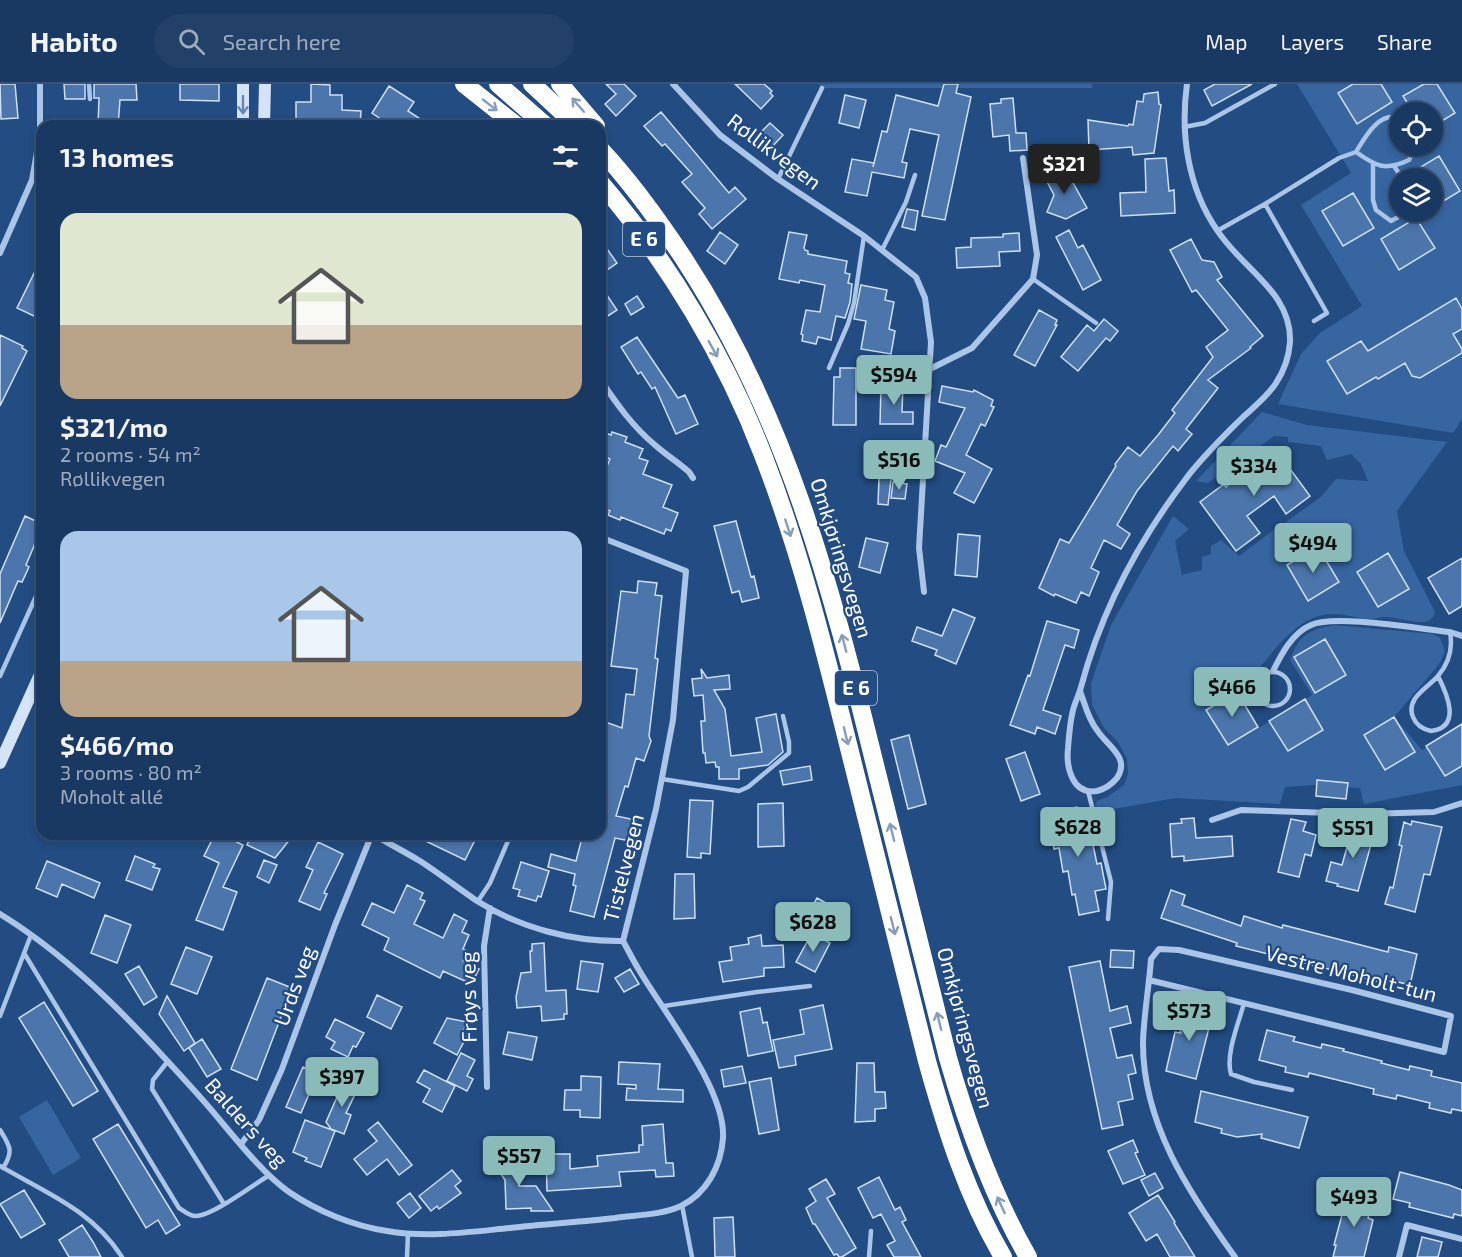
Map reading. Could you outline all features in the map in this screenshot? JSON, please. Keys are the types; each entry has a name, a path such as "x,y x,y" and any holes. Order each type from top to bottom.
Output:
{"highway":[{"path":"464,84 509,120"},
{"path":"498,84 539,120"},
{"path":"532,84 571,120"},
{"path":"560,84 591,120"},
{"name":"Omkjøringsvegen","path":"606,153 651,211 702,286 758,392 792,476 817,545 838,620 964,1115 985,1172 1011,1228 1028,1257"},
{"name":"Omkjøringsvegen","path":"606,190 645,239 684,298 740,400 763,454 818,626 944,1122 964,1177 991,1237 1003,1257"}],"main road":[{"path":"243,84 243,120"},
{"path":"264,120 265,84"},
{"path":"0,763 36,683"}],"street":[{"path":"40,84 40,120"},
{"name":"Røllikvegen","path":"673,84 720,135 778,179 864,236 916,277 925,298 931,342 919,548 924,592"},
{"path":"1080,691 1091,722 1116,751 1121,763 1118,775 1108,786 1095,791 1088,791 1076,784 1068,767 1069,731 1087,662 1118,588 1160,514 1211,448 1276,384 1290,346 1290,328 1281,303 1217,231 1200,199 1192,176 1184,127 1187,84"},
{"path":"0,253 32,180 36,158"},
{"path":"930,369 972,348 1033,279 1037,255 1023,158"},
{"path":"32,180 36,180"},
{"path":"606,388 638,429 693,477"},
{"name":"Tistelvegen","path":"606,539 687,571 673,720 662,779 622,941 639,972 664,1006 716,1098 723,1134 722,1152 717,1169 697,1194 682,1205"},
{"path":"1273,672 1297,634 1310,625 1327,621 1450,632 1462,636"},
{"path":"1212,820 1241,810 1364,814 1434,812 1462,803"},
{"name":"Urds veg","path":"241,1144 259,1120 273,1091 370,840"},
{"path":"382,840 419,861 478,901 518,921 556,934 602,941 622,941"},
{"name":"Frøys veg","path":"487,1087 484,946 490,908"},
{"name":"Balders veg","path":"0,914 57,953 114,1004 168,1061 268,1176 289,1192 341,1218 387,1232 453,1233 572,1223 649,1213 682,1205"},
{"name":"Vestre Moholt-tun","path":"1158,949 1179,950 1299,976 1451,1017 1444,1052 1149,980 1151,959 1158,949"},
{"path":"1149,980 1145,1011 1144,1051 1146,1077 1155,1119 1171,1156 1201,1208 1235,1257"},
{"path":"1399,1257 1407,1225 1462,1239"}],"lane":[{"path":"89,84 90,99"},
{"path":"1184,127 1205,123 1275,84"},
{"path":"778,179 822,88"},
{"path":"1217,231 1340,158 1356,152 1370,131 1383,119 1389,117"},
{"path":"1356,152 1373,164 1394,166 1409,160 1411,156"},
{"path":"1373,164 1373,200 1376,210 1389,220"},
{"path":"882,250 906,202 915,175"},
{"path":"1265,204 1327,313 1314,321"},
{"path":"829,368 848,324 854,303 864,236"},
{"path":"1033,279 1096,323"},
{"path":"0,676 36,596"},
{"path":"1438,676 1448,698 1451,712 1449,721 1444,726 1431,730 1425,729 1415,720 1412,706 1420,692 1438,676 1449,657 1452,645 1450,632"},
{"path":"1273,672 1278,672 1287,678 1291,688 1284,703 1272,706 1262,702 1256,691 1258,680 1262,675 1273,672"},
{"path":"662,779 739,791 748,788 789,753 783,716"},
{"path":"1088,791 1111,882 1108,919"},
{"path":"478,901 490,883 508,840"},
{"path":"0,1016 31,935"},
{"path":"24,953 179,1208 187,1214 196,1216 208,1213 268,1176"},
{"path":"664,1006 810,986"},
{"path":"1244,1003 1228,1067 1231,1074 1254,1082 1292,1090"},
{"path":"168,1061 153,1080 152,1089 224,1204"},
{"path":"0,1130 10,1149 9,1158 1,1167 67,1203 91,1220 122,1257"},
{"path":"682,1205 692,1257"},
{"path":"869,1257 871,1231"},
{"path":"407,1257 408,1234"}],"shaded area":[{"path":"818,84 1092,84 1092,88 822,88"},
{"path":"1297,84 1462,84 1462,419 1453,433 1278,404 1301,354 1320,333 1362,306 1301,205 1351,173"},
{"path":"1262,412 1307,425 1447,442 1397,511 1404,551 1435,612 1432,618 1421,622 1391,617 1366,619 1335,614 1317,617 1292,631 1244,688 1232,686 1259,728 1312,695 1290,660 1301,639 1311,632 1334,625 1433,634 1440,638 1445,651 1440,663 1394,717 1422,750 1462,726 1462,785 1364,804 1360,788 1313,785 1285,787 1280,804 1176,798 1097,812 1095,806 1097,801 1124,785 1128,774 1127,759 1118,742 1104,728 1092,705 1091,683 1111,625 1173,516 1189,529 1175,541 1182,575 1202,570 1202,557 1211,554 1211,546 1221,540 1239,556 1275,529 1286,549 1291,547 1291,538 1283,524 1321,497 1336,479 1368,481 1361,464 1351,454 1327,460 1321,446 1288,442 1288,437 1274,436 1208,483 1196,481"},
{"path":"47,1100 81,1158 53,1175 19,1117"}],"building":[{"path":"0,84 15,84 18,118 1,119"},
{"path":"64,84 85,84 85,99 65,99"},
{"path":"94,84 136,84 137,100 120,100 118,120 98,120 99,98 94,98"},
{"path":"180,84 219,84 219,101 180,100"},
{"path":"311,84 330,85 330,95 342,95 342,110 361,111 360,120 296,120 296,102 311,102"},
{"path":"606,84 624,84 636,96 616,116 605,104 616,94"},
{"path":"735,84 764,84 772,91 770,93 773,96 761,109"},
{"path":"944,84 958,84 956,93 971,97 945,220 922,216 939,135 910,129 902,162 907,163 904,178 872,172 867,196 845,192 852,159 874,163 882,131 887,132 896,95 938,106"},
{"path":"1215,84 1252,84 1212,106 1204,90"},
{"path":"1353,84 1381,84 1392,102 1357,124 1338,93"},
{"path":"1424,84 1437,84 1455,113 1443,120 1443,102 1407,102 1403,96"},
{"path":"389,86 414,102 408,111 422,120 382,120 372,113"},
{"path":"1158,92 1161,105 1154,153 1133,155 1132,147 1089,150 1088,120 1133,125 1137,101 1143,102 1144,94"},
{"path":"845,95 866,100 859,128 839,123"},
{"path":"1013,98 1016,133 1026,133 1027,150 1010,151 1009,135 993,137 990,104 1001,103 1001,99"},
{"path":"661,112 729,193 735,187 746,199 712,229 699,214 705,208 682,182 692,174 665,144 662,146 644,126"},
{"path":"770,123 783,135 771,148 758,135"},
{"path":"1439,156 1460,191 1443,201 1443,168 1419,168"},
{"path":"1166,158 1169,191 1174,190 1175,213 1121,216 1120,193 1146,192 1145,159"},
{"path":"1063,165 1087,208 1066,219 1047,212 1054,195 1044,176"},
{"path":"1353,193 1374,228 1343,246 1322,211"},
{"path":"907,209 918,211 915,230 902,227"},
{"path":"1409,222 1419,222 1435,248 1399,270 1381,239"},
{"path":"1069,230 1078,248 1083,245 1101,280 1083,290 1056,237"},
{"path":"720,232 738,245 725,264 707,251"},
{"path":"789,232 807,235 804,248 808,254 847,261 845,273 850,274 848,283 852,284 850,302 845,318 836,316 831,340 818,337 816,344 802,341 803,335 801,334 806,310 820,312 825,285 779,279"},
{"path":"1019,233 1020,251 999,252 1000,266 957,268 956,248 971,247 971,238 1003,237 1003,234"},
{"path":"1191,239 1202,260 1214,262 1222,277 1217,280 1263,336 1251,348 1208,380 1218,388 1186,429 1192,434 1178,451 1173,446 1137,491 1117,525 1130,534 1121,549 1104,540 1091,568 1099,572 1089,596 1081,592 1076,603 1055,594 1054,596 1039,588 1060,539 1069,543 1116,466 1115,464 1128,447 1140,456 1158,435 1175,413 1172,410 1213,357 1206,347 1228,330 1196,290 1192,292 1170,250"},
{"path":"606,247 617,263 606,271"},
{"path":"36,269 36,317 17,308"},
{"path":"861,285 887,290 885,300 894,302 889,329 895,331 891,354 861,349 866,321 854,319"},
{"path":"606,294 617,310 606,317"},
{"path":"637,296 644,307 631,315 625,304"},
{"path":"1456,298 1462,309 1462,329 1453,334 1462,353 1420,378 1412,376 1405,363 1347,394 1327,361 1361,341 1368,351"},
{"path":"1039,310 1057,320 1055,325 1057,325 1035,366 1014,355"},
{"path":"1104,319 1118,331 1110,341 1106,338 1078,371 1061,357 1087,325 1094,331"},
{"path":"0,335 23,346 22,348 27,351 0,406"},
{"path":"637,337 678,398 685,395 698,424 676,434 655,387 652,389 641,372 638,374 621,347"},
{"path":"840,368 856,368 856,425 833,425 834,377 840,377"},
{"path":"881,384 903,384 902,412 913,412 913,424 880,424"},
{"path":"942,386 973,392 974,390 993,400 991,406 994,407 985,426 981,424 966,455 992,469 974,503 954,493 965,473 935,461 941,445 946,447 965,408 939,402"},
{"path":"612,432 627,437 625,442 643,449 639,458 648,461 643,474 672,485 663,507 678,513 671,531 666,529 664,534 621,517 620,520 608,515 610,511 606,509 606,469 610,459 606,457 606,433 611,435"},
{"path":"1274,447 1310,496 1286,514 1274,496 1247,516 1260,533 1236,551 1200,502 1224,484 1226,487"},
{"path":"880,453 894,454 888,505 878,504"},
{"path":"893,482 907,484 905,499 891,498"},
{"path":"25,516 36,521 36,541 26,565 29,567 22,582 18,581 0,623 0,574"},
{"path":"736,521 759,598 742,602 739,591 732,593 714,526"},
{"path":"958,534 980,536 977,577 955,575"},
{"path":"866,538 888,543 880,573 859,567"},
{"path":"1318,547 1339,582 1308,601 1287,565"},
{"path":"1388,553 1409,589 1378,607 1357,572"},
{"path":"1462,558 1462,606 1449,614 1428,578"},
{"path":"638,581 657,583 655,595 662,596 655,658 658,659 649,736 651,741 644,761 636,758 628,787 625,786 616,816 636,820 636,824 639,824 636,842 615,838 594,917 570,911 576,886 573,885 575,874 548,867 551,854 576,861 581,840 606,840 606,722 622,728 626,694 634,695 637,669 611,666 621,591 637,593"},
{"path":"953,609 975,618 956,664 935,655 937,650 912,641 917,627 942,636"},
{"path":"1047,621 1079,630 1074,648 1065,645 1043,710 1061,716 1055,734 1037,727 1035,734 1010,725 1028,675 1030,676"},
{"path":"1325,639 1346,675 1315,693 1294,657"},
{"path":"701,669 707,678 729,675 730,689 714,690 725,709 731,756 762,752 756,718 776,714 783,752 768,765 739,769 739,779 719,779 719,767 716,767 715,762 706,763 701,721 705,721 703,695 694,696 692,679 702,678"},
{"path":"1237,692 1258,727 1228,745 1206,710"},
{"path":"1305,699 1323,730 1288,751 1269,721"},
{"path":"1394,717 1415,752 1385,770 1364,735"},
{"path":"1462,724 1462,766 1445,776 1426,746"},
{"path":"909,735 926,804 908,809 891,740"},
{"path":"1025,752 1040,794 1021,801 1006,759"},
{"path":"810,766 812,780 783,785 780,771"},
{"path":"1317,780 1348,783 1346,799 1316,796"},
{"path":"690,800 713,801 710,854 701,853 701,858 687,857"},
{"path":"783,803 784,846 758,847 758,804"},
{"path":"1077,807 1079,818 1083,817 1088,841 1092,840 1097,864 1101,863 1106,889 1095,891 1099,911 1079,915 1075,894 1072,895 1068,871 1063,872 1059,848 1054,849 1050,823 1052,823 1050,812"},
{"path":"1194,818 1196,838 1232,836 1233,856 1184,861 1184,856 1172,857 1170,824 1182,823 1181,819"},
{"path":"1291,819 1306,822 1303,831 1316,835 1311,856 1305,854 1299,877 1278,872"},
{"path":"1412,821 1442,827 1430,875 1424,874 1415,912 1385,904 1390,887 1393,888 1402,846 1399,845 1404,822 1411,825"},
{"path":"1354,822 1372,826 1369,840 1372,841 1358,891 1326,881 1331,862 1342,865"},
{"path":"212,840 233,840 243,845 223,887 237,892 223,930 196,920 219,863 204,856"},
{"path":"249,840 289,840 275,858 247,845"},
{"path":"423,840 475,840 465,860"},
{"path":"318,842 343,854 324,893 327,894 320,910 299,901 313,870 306,867"},
{"path":"135,856 155,864 153,867 160,869 152,890 126,880"},
{"path":"264,860 277,865 269,883 257,877"},
{"path":"47,861 100,883 94,898 62,884 57,897 36,888"},
{"path":"521,862 549,871 541,897 538,896 536,901 518,896 520,890 513,888"},
{"path":"675,874 694,874 695,918 674,919"},
{"path":"407,885 423,893 420,899 425,901 414,924 443,938 454,914 467,921 462,932 469,935 463,949 467,951 463,961 479,969 472,983 443,971 440,978 384,950 389,938 362,925 372,903 394,913"},
{"path":"1171,890 1185,895 1182,905 1241,926 1244,916 1282,928 1283,925 1388,952 1389,947 1417,954 1410,985 1382,978 1381,982 1236,946 1237,943 1161,918"},
{"path":"817,898 833,907 824,923 808,914"},
{"path":"105,915 131,925 117,963 91,953"},
{"path":"812,933 830,943 815,972 796,962"},
{"path":"761,935 762,946 783,945 784,967 764,968 764,976 723,982 719,962 732,960 730,947 749,944 748,938"},
{"path":"544,943 546,991 566,990 567,1014 564,1014 564,1019 542,1021 541,1006 517,1008 516,997 521,973 531,972 532,944"},
{"path":"186,947 212,957 197,994 171,984"},
{"path":"1111,950 1134,951 1133,968 1110,967"},
{"path":"581,961 603,964 598,992 577,989"},
{"path":"1100,961 1110,1011 1127,1006 1131,1023 1110,1028 1117,1058 1132,1055 1136,1073 1128,1075 1133,1099 1118,1102 1123,1125 1102,1129 1069,967"},
{"path":"139,966 157,997 144,1005 125,974"},
{"path":"630,969 639,984 624,992 615,978"},
{"path":"267,978 292,988 257,1080 231,1069"},
{"path":"377,995 402,1007 391,1029 367,1017"},
{"path":"167,996 195,1043 184,1051 159,1014"},
{"path":"44,1002 98,1091 73,1106 19,1018"},
{"path":"1183,1004 1213,1012 1196,1079 1166,1071 1175,1032 1181,1033 1178,1023"},
{"path":"823,1005 832,1049 795,1056 796,1065 779,1068 773,1040 804,1034 800,1010"},
{"path":"760,1008 763,1023 767,1022 773,1051 748,1056 740,1012"},
{"path":"447,1018 467,1022 464,1030 469,1032 457,1055 434,1043"},
{"path":"335,1019 364,1033 356,1047 353,1046 348,1057 331,1049 335,1042 326,1037"},
{"path":"1267,1030 1295,1037 1293,1041 1321,1048 1322,1044 1344,1049 1343,1051 1409,1070 1410,1066 1432,1071 1431,1076 1462,1083 1462,1111 1452,1109 1451,1113 1429,1108 1430,1103 1397,1095 1396,1099 1373,1094 1374,1089 1309,1073 1308,1077 1285,1072 1286,1067 1259,1060"},
{"path":"508,1032 537,1037 532,1060 503,1054"},
{"path":"202,1039 221,1069 207,1077 189,1048"},
{"path":"461,1053 475,1060 467,1076 473,1079 467,1091 447,1081"},
{"path":"619,1062 660,1064 658,1089 683,1090 683,1102 626,1100 627,1088 636,1089 636,1085 618,1084"},
{"path":"857,1063 874,1063 875,1092 885,1092 886,1108 875,1109 875,1121 855,1122"},
{"path":"742,1066 746,1083 724,1087 721,1070"},
{"path":"303,1067 318,1073 301,1113 286,1107"},
{"path":"424,1070 455,1086 442,1112 423,1102 430,1089 417,1082"},
{"path":"581,1076 601,1077 600,1118 580,1117 580,1110 564,1110 565,1090 581,1090"},
{"path":"771,1078 779,1130 759,1134 749,1082"},
{"path":"345,1079 359,1086 346,1113 351,1115 344,1134 331,1129 326,1122"},
{"path":"1201,1091 1308,1117 1299,1148 1261,1138 1262,1134 1237,1137 1221,1133 1222,1129 1195,1122"},
{"path":"305,1120 335,1131 321,1167 305,1161 307,1158 293,1152"},
{"path":"378,1122 412,1165 399,1175 387,1159 367,1175 354,1159 377,1141 368,1130"},
{"path":"118,1124 180,1225 166,1234 158,1220 146,1228 93,1139"},
{"path":"663,1124 666,1163 673,1163 674,1176 656,1177 655,1170 619,1172 621,1186 547,1191 546,1154 570,1154 570,1169 598,1166 597,1156 639,1152 639,1145 643,1145 642,1126"},
{"path":"1133,1140 1138,1152 1135,1153 1145,1175 1123,1184 1108,1151"},
{"path":"511,1150 521,1164 519,1166 519,1186 536,1186 553,1211 531,1211 531,1208 506,1209 505,1180 493,1162"},
{"path":"452,1170 461,1181 455,1186 461,1193 439,1209 437,1206 431,1211 419,1196"},
{"path":"1400,1172 1462,1190 1462,1216 1454,1214 1453,1218 1409,1207 1410,1203 1393,1199"},
{"path":"1155,1173 1163,1188 1149,1196 1141,1180"},
{"path":"879,1177 895,1210 900,1207 906,1220 902,1222 921,1257 894,1257 887,1245 895,1241 881,1214 873,1218 858,1188"},
{"path":"826,1179 835,1194 827,1198 856,1248 842,1257 834,1255 813,1224 806,1208 816,1201 809,1189"},
{"path":"24,1190 45,1224 21,1238 0,1204"},
{"path":"410,1193 421,1208 409,1218 397,1203"},
{"path":"1346,1194 1373,1201 1368,1218 1373,1220 1364,1257 1333,1257 1344,1207 1341,1206"},
{"path":"1158,1195 1195,1257 1170,1257 1157,1234 1146,1241 1129,1213"},
{"path":"733,1217 735,1257 715,1257 714,1218"},
{"path":"82,1225 101,1257 69,1257 59,1240"},
{"path":"1422,1237 1442,1242 1438,1257 1417,1257"}]}
